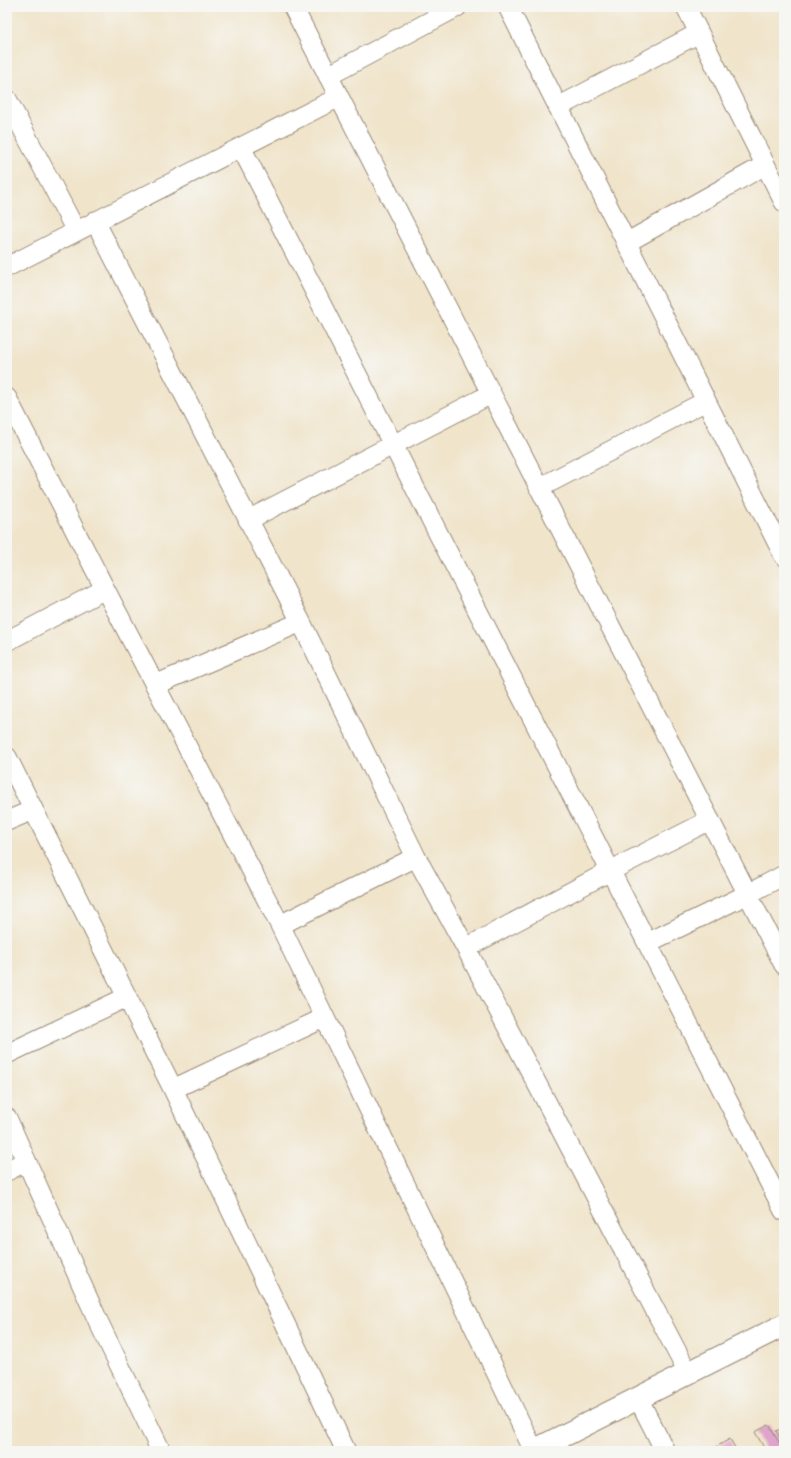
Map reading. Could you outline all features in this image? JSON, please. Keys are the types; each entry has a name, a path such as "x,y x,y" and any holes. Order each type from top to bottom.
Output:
{"street":[{"path":"293,7 784,965"},
{"path":"328,76 457,7"},
{"path":"508,7 784,556"},
{"path":"686,7 784,202"},
{"path":"558,107 699,33"},
{"path":"7,267 339,97"},
{"path":"7,99 76,231"},
{"path":"241,147 784,1210"},
{"path":"626,243 765,165"},
{"path":"95,221 301,622 416,857 466,948 688,1373"},
{"path":"248,520 491,394"},
{"path":"7,398 280,925 533,1451 688,1373 782,1332"},
{"path":"539,488 706,401"},
{"path":"7,641 105,589"},
{"path":"156,686 301,622"},
{"path":"7,757 32,810 173,1088 346,1451"},
{"path":"7,821 32,810"},
{"path":"466,948 610,871 710,820"},
{"path":"280,925 416,857"},
{"path":"647,942 748,894 784,875"},
{"path":"7,1054 127,997"},
{"path":"173,1088 324,1018"},
{"path":"7,1118 98,1323 161,1451"},
{"path":"7,1171 26,1161"},
{"path":"638,1398 665,1451"}],"building":[{"path":"769,1425 784,1451 766,1451 755,1432"},
{"path":"784,1427 784,1447 776,1431"},
{"path":"730,1439 737,1451 716,1451 714,1448"}]}
